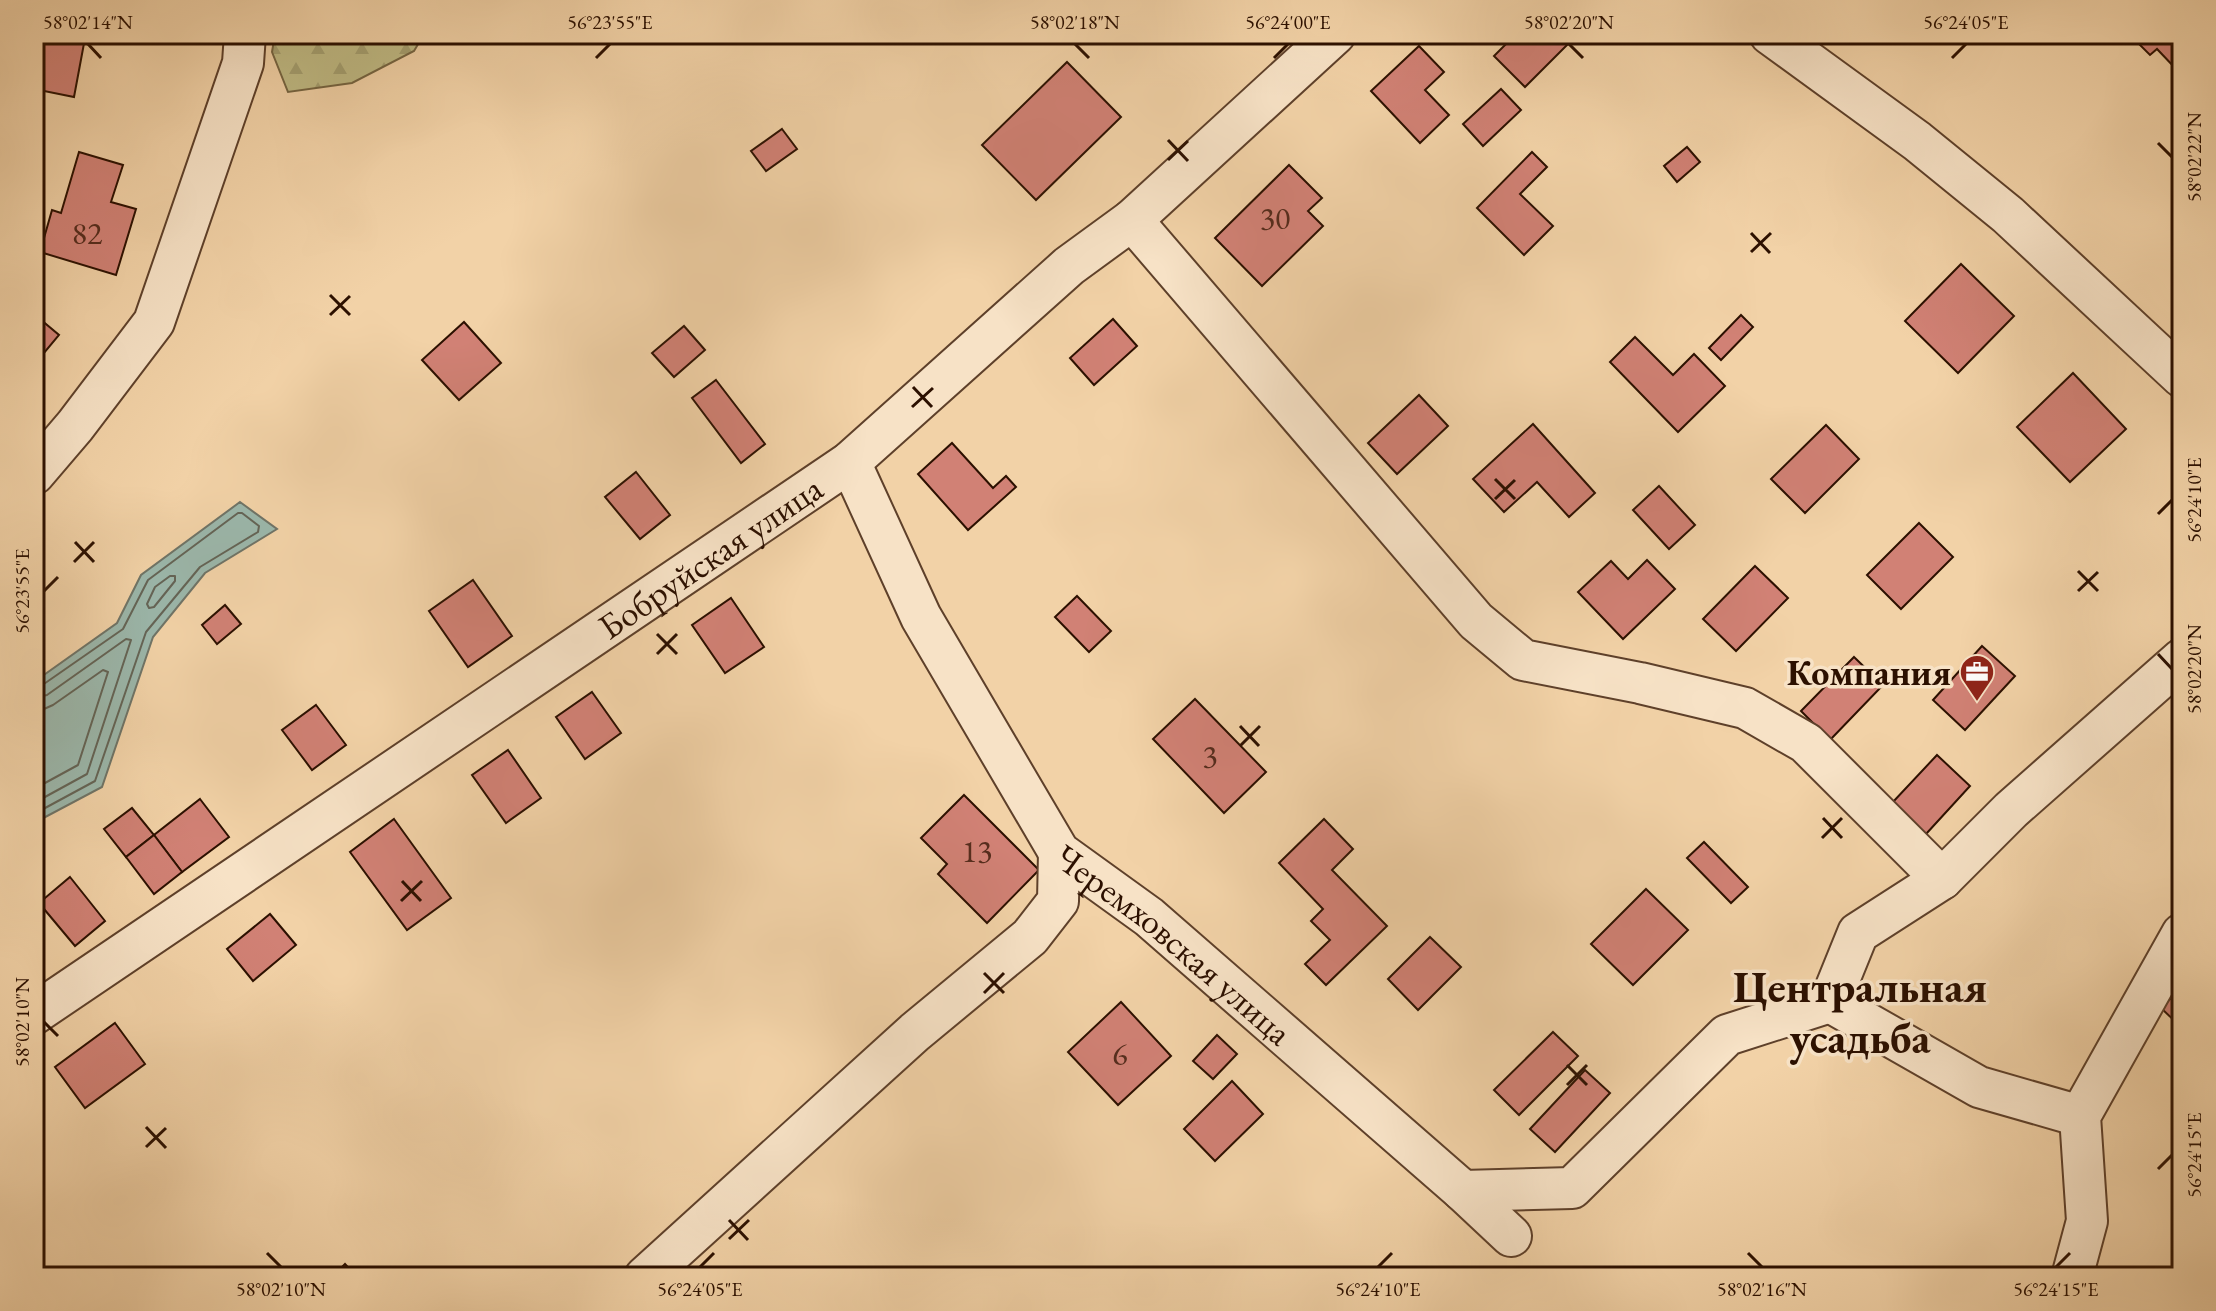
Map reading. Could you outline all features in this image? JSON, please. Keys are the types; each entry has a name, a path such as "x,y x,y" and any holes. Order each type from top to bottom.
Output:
{"street":[{"path":"34,474 75,426 154,322 243,63 245,34"},
{"name":"Бобруйская улица","path":"34,1014 850,462 1069,266 1132,220 1335,34"},
{"path":"1770,34 1917,141 2008,215 2182,377"},
{"path":"1132,220 1476,621 1523,660 1745,708 1806,743 1942,879"},
{"name":"Черемховская улица","path":"850,462 921,617 1059,852 1149,917 1511,1236"},
{"path":"1830,1002 1858,933 1942,879 2011,810 2182,659"},
{"path":"645,1277 915,1032 1030,937 1058,901 1059,852"},
{"path":"2072,1277 2087,1221 2080,1116 2182,934"},
{"path":"1463,1191 1572,1188 1727,1035 1830,1002 1979,1087 2080,1116"}],"green space":[{"path":"275,34 424,34 414,51 352,83 288,92 272,52"}],"water":[{"path":"240,502 277,529 205,573 153,637 102,787 34,823 34,682 117,623 141,575"}],"building":[{"path":"34,34 85,38 74,97 34,89"},
{"path":"1516,34 1570,34 1574,38 1525,87 1494,56"},
{"path":"2129,34 2182,34 2182,65 2177,70 2157,49 2150,55"},
{"path":"1419,46 1444,72 1425,90 1449,115 1420,143 1371,91"},
{"path":"1067,62 1121,117 1036,200 982,145"},
{"path":"1501,89 1521,110 1483,146 1463,124"},
{"path":"782,129 797,149 766,171 751,151"},
{"path":"1687,147 1700,162 1677,182 1664,166"},
{"path":"79,152 123,165 111,202 136,209 116,275 40,252 52,210 61,213"},
{"path":"1532,152 1547,167 1520,194 1553,226 1524,255 1477,208"},
{"path":"1289,165 1322,198 1308,211 1323,226 1262,286 1215,238"},
{"path":"1961,264 2014,316 1958,373 1905,321"},
{"path":"34,314 59,335 34,365"},
{"path":"1741,315 1753,327 1721,360 1709,348"},
{"path":"1113,319 1137,346 1094,385 1070,358"},
{"path":"464,322 501,363 459,400 422,360"},
{"path":"684,326 705,350 674,377 652,353"},
{"path":"1635,337 1673,375 1694,354 1725,386 1678,432 1610,362"},
{"path":"2073,373 2126,429 2070,482 2017,427"},
{"path":"716,380 765,444 741,463 692,398"},
{"path":"1419,395 1448,426 1397,474 1368,443"},
{"path":"1533,424 1595,493 1569,517 1537,482 1504,512 1473,479"},
{"path":"1826,425 1859,459 1805,513 1771,479"},
{"path":"952,443 993,488 1006,476 1016,487 968,530 918,474"},
{"path":"636,472 670,515 640,539 605,497"},
{"path":"1659,486 1695,525 1669,549 1633,510"},
{"path":"1919,523 1953,557 1901,609 1867,575"},
{"path":"1647,560 1675,589 1623,639 1578,592 1611,561 1628,579"},
{"path":"1755,566 1788,598 1736,651 1703,619"},
{"path":"473,580 512,636 468,667 429,611"},
{"path":"1077,596 1111,631 1089,652 1055,617"},
{"path":"731,598 764,647 725,673 692,625"},
{"path":"225,605 241,624 217,644 202,625"},
{"path":"1982,646 2015,676 1965,730 1933,700"},
{"path":"1854,657 1883,685 1830,740 1801,711"},
{"path":"592,692 621,733 585,759 556,717"},
{"path":"1195,699 1266,772 1224,813 1153,739"},
{"path":"316,705 346,745 312,770 282,730"},
{"path":"508,750 541,798 506,823 472,775"},
{"path":"1937,755 1970,786 1926,834 1892,803"},
{"path":"964,795 1039,870 987,923 938,874 947,864 921,838"},
{"path":"200,799 229,837 182,872 154,835"},
{"path":"132,808 154,835 126,857 104,829"},
{"path":"394,819 451,898 407,930 350,852"},
{"path":"1324,819 1353,849 1332,870 1387,926 1326,985 1305,964 1330,940 1311,921 1323,909 1279,863"},
{"path":"154,835 182,872 154,894 126,857"},
{"path":"1704,842 1748,887 1731,903 1687,858"},
{"path":"70,877 105,921 75,946 39,903"},
{"path":"1646,889 1688,930 1633,985 1591,944"},
{"path":"270,914 296,945 253,981 227,949"},
{"path":"1430,937 1461,967 1418,1010 1388,979"},
{"path":"2182,987 2182,1028 2161,1008"},
{"path":"1121,1002 1171,1056 1118,1105 1068,1052"},
{"path":"115,1023 145,1064 85,1108 55,1067"},
{"path":"1553,1032 1578,1056 1519,1115 1494,1090"},
{"path":"1217,1035 1237,1054 1213,1079 1193,1061"},
{"path":"1585,1070 1610,1093 1555,1152 1530,1129"},
{"path":"1232,1081 1263,1114 1215,1161 1184,1129"},
{"path":"345,1264 357,1277 332,1277"}],"place":[{"name":"Компания","path":"1977,703"}],"district":[{"name":"Центральная усадьба","path":"1860,1012"}]}
